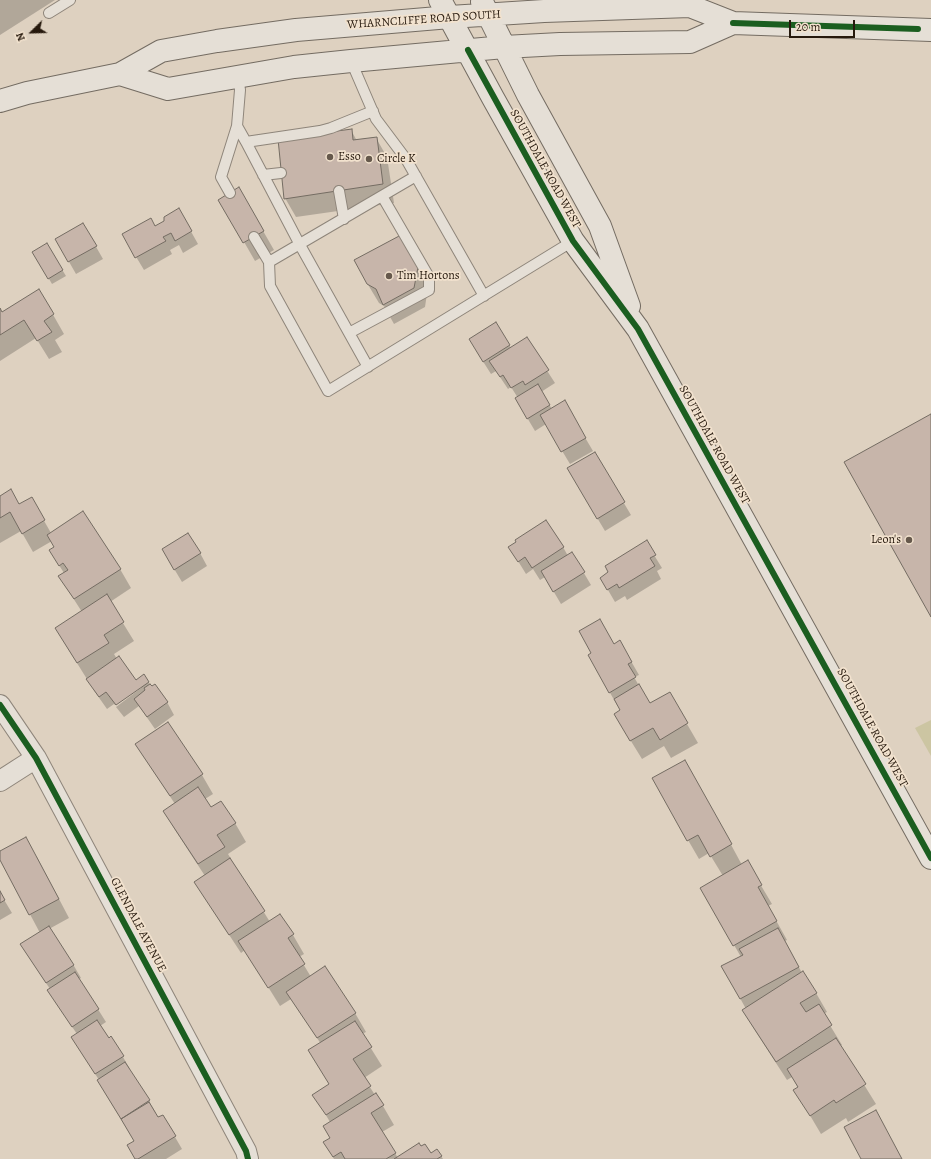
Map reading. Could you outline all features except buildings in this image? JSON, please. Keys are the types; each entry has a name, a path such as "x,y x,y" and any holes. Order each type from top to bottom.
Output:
{"main road":[{"name":"WHARNCLIFFE ROAD SOUTH","path":"0,100 120,74 161,51 217,41 445,8 484,7 544,11 690,6 733,23 931,30"},
{"name":"SOUTHDALE ROAD WEST","path":"484,7 528,95 600,226 638,329"},
{"name":"SOUTHDALE ROAD WEST","path":"445,8 573,241 638,329 931,858"},
{"name":"WHARNCLIFFE ROAD SOUTH","path":"120,74 168,89 294,67 468,50 560,44 690,42 733,23"}],"street":[{"name":"GLENDALE AVENUE","path":"0,705 36,758 246,1151 248,1159"},
{"path":"0,781 36,758"}],"lane":[{"path":"49,13 70,0"},
{"path":"351,61 376,118 406,158 484,296"},
{"path":"230,193 221,177 237,126 240,90 238,76"},
{"path":"246,142 331,130 373,111"},
{"path":"237,126 300,245 368,367"},
{"path":"263,175 282,173"},
{"path":"269,262 416,176"},
{"path":"339,191 344,219"},
{"path":"349,333 429,290 429,277 382,196"},
{"path":"254,236 269,262 270,286 328,391 573,241"}],"shaded area":[{"path":"931,720 931,756 915,728"}],"cycle path":[{"path":"733,23 918,29"},
{"path":"468,50 573,241 638,329 931,858"},
{"path":"0,705 36,758 246,1151 248,1159"}],"place":[{"name":"Esso","path":"330,157"},
{"name":"Circle K","path":"369,159"},
{"name":"Tim Hortons","path":"389,276"},
{"name":"Leon's","path":"909,540"}]}
